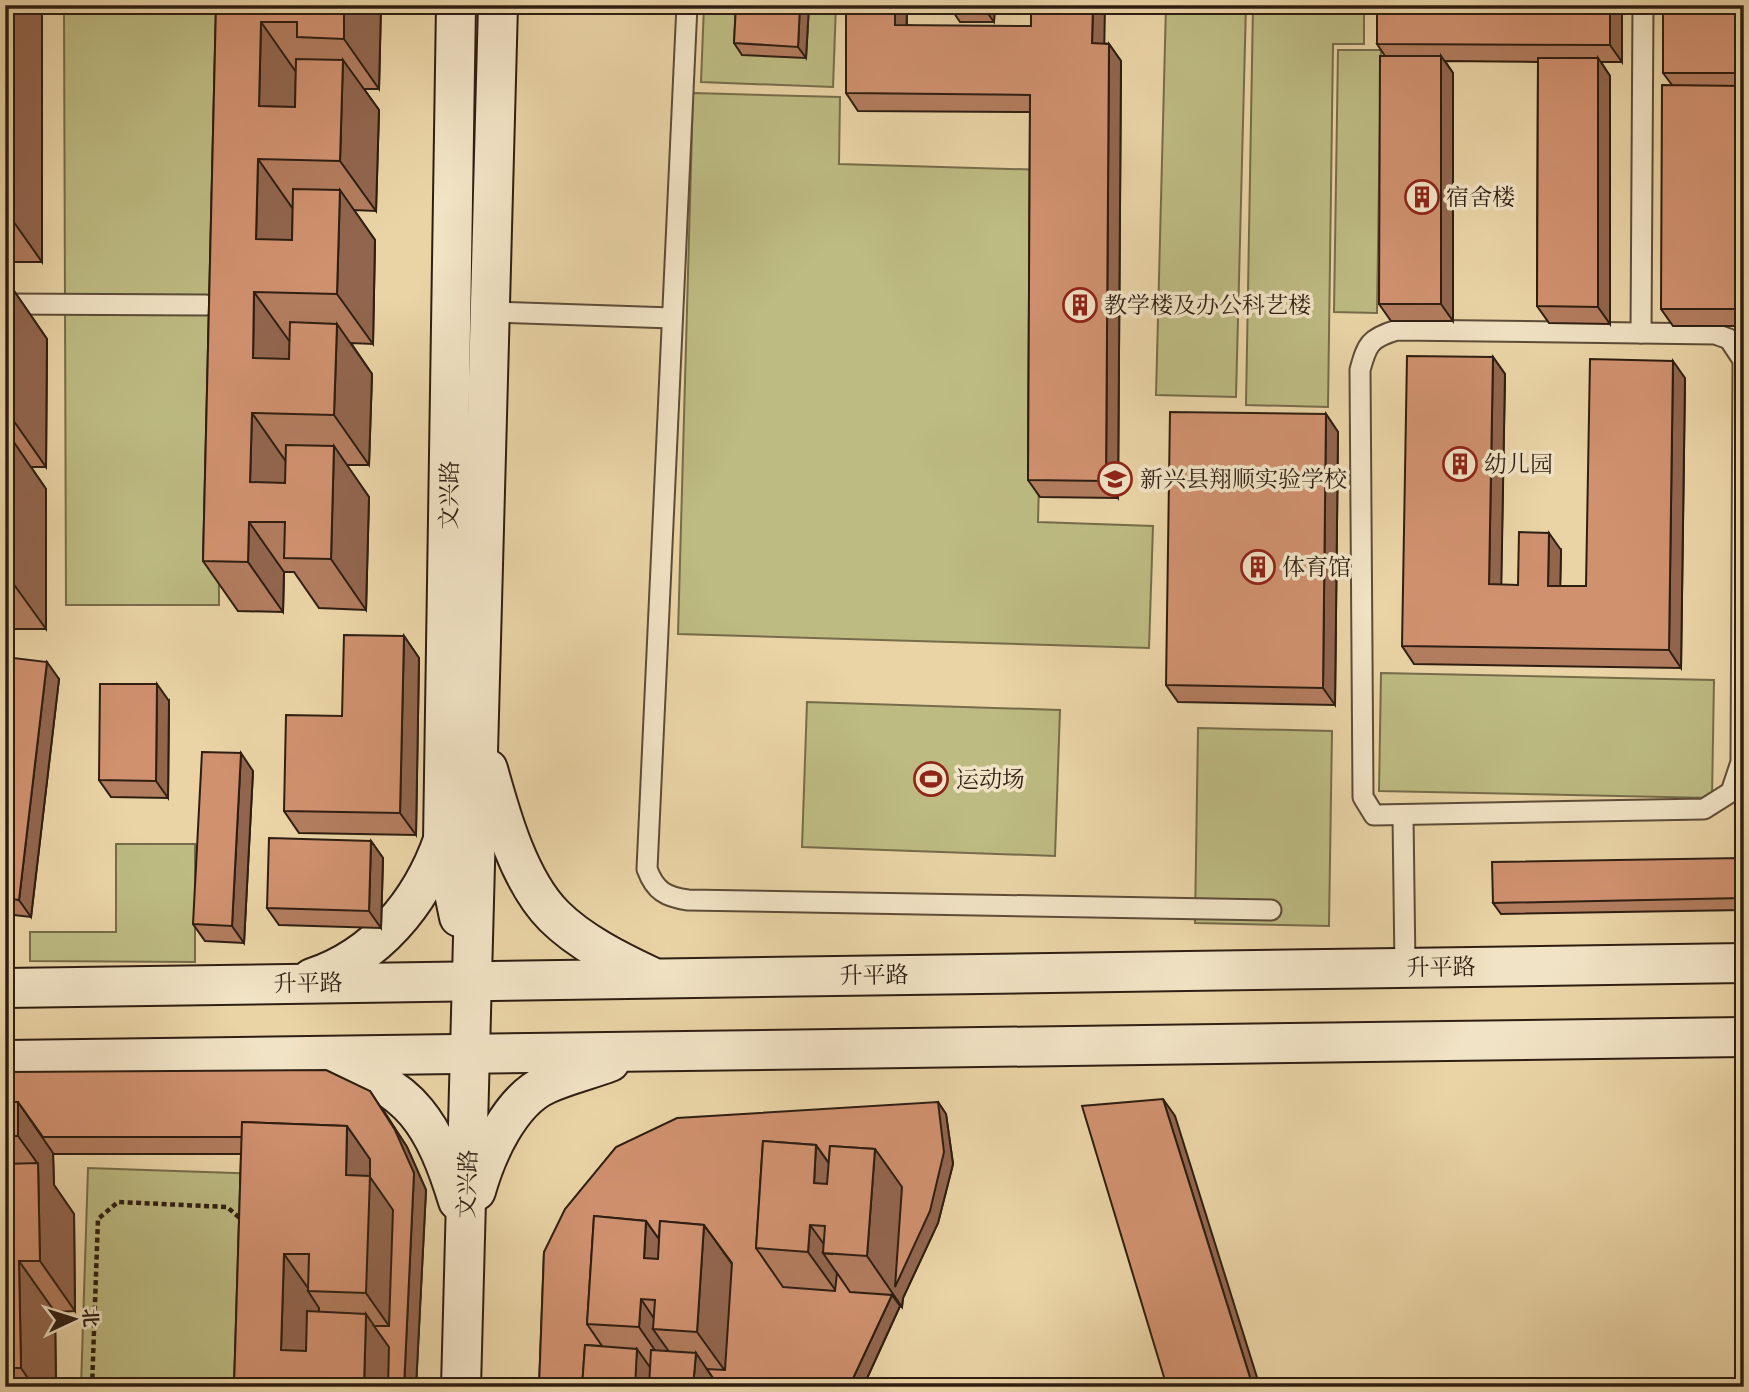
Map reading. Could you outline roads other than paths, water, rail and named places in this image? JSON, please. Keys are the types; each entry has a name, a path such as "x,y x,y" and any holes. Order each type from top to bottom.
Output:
{"street":[{"name":"文兴路","path":"456,5 443,841 472,981"},
{"name":"文兴路","path":"461,1387 498,5"},
{"path":"479,735 497,803 523,870 554,915 622,962 656,978"},
{"path":"296,984 340,969 389,931 428,875 443,841"},
{"name":"升平路","path":"5,988 1744,963"},
{"path":"5,1060 1744,1037"},
{"path":"466,1227 484,1163 508,1117 544,1085 640,1052"},
{"path":"279,1057 363,1072 396,1093 427,1123 447,1166 466,1227"}],"lane":[{"path":"687,5 647,869 652,884 667,897 688,900 1271,910"},
{"path":"1641,333 1643,5"},
{"path":"5,304 206,305"},
{"path":"491,312 672,318"},
{"path":"1397,330 1641,333 1715,334 1729,339 1743,360 1741,762 1731,792 1704,809 1374,815 1363,797 1360,370 1366,346 1381,335 1397,330"},
{"path":"1404,815 1405,968"}],"place":[{"name":"宿舍楼","path":"1422,197"},
{"name":"教学楼及办公科艺楼","path":"1080,305"},
{"name":"幼儿园","path":"1460,464"},
{"name":"新兴县翔顺实验学校","path":"1115,479"},
{"name":"体育馆","path":"1258,567"},
{"name":"运动场","path":"931,779"}]}
